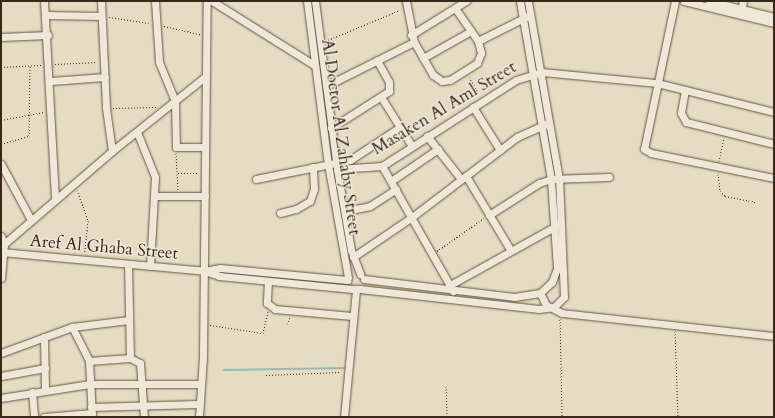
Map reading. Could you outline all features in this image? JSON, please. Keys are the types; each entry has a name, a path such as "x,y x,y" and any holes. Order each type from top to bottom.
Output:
{"street":[{"path":"44,1 51,81 55,200"},
{"path":"101,1 106,108 112,151"},
{"path":"155,1 159,62 175,101 176,147 205,147"},
{"path":"199,417 198,404 204,324 207,1"},
{"path":"212,1 314,65"},
{"name":"Al Doctor Al Zahaby Street","path":"307,1 314,65 328,164 347,279 356,289"},
{"name":"Al Doctor Al Zahaby Street","path":"315,1 337,166 353,257 362,276"},
{"path":"326,86 376,60 412,38 466,1"},
{"path":"344,417 346,372 352,316 356,289 362,276 514,297 540,293 552,282 557,268 554,227 555,179 542,126 520,1"},
{"path":"528,1 550,123 566,288 562,301 549,308"},
{"path":"675,1 644,139 646,151 718,164 774,178"},
{"path":"684,1 774,17"},
{"path":"709,1 774,23"},
{"path":"741,12 743,1"},
{"path":"406,4 412,38 438,80 450,80 479,58 478,41 456,9"},
{"path":"46,15 101,16"},
{"path":"478,41 531,15"},
{"path":"423,58 471,31"},
{"path":"1,37 48,35"},
{"path":"331,128 381,97 390,87 376,60"},
{"name":"Masaken Al Aml Street","path":"337,166 382,166 516,80 542,72 657,83 774,112"},
{"path":"4,244 112,151 206,76"},
{"path":"51,81 105,77"},
{"path":"685,90 683,120 774,144"},
{"path":"381,97 412,146"},
{"path":"473,107 500,150"},
{"path":"353,257 412,218 500,150 550,123"},
{"path":"256,180 328,164 337,166 355,158 400,127"},
{"path":"137,132 154,171 156,196 150,266"},
{"path":"427,136 463,178 489,215 511,251"},
{"path":"391,182 438,149"},
{"path":"1,165 32,220"},
{"path":"382,166 452,288"},
{"path":"280,213 296,209 310,201 314,189 313,167"},
{"path":"489,215 528,188 555,179 609,177"},
{"path":"345,211 370,206 396,189"},
{"path":"156,196 205,196"},
{"path":"452,288 511,251 554,227"},
{"path":"1,236 4,244 2,252 1,278"},
{"name":"Aref Al Ghaba Street","path":"2,252 204,271 219,276 549,308"},
{"path":"128,264 130,358"},
{"name":"Aref Al Ghaba Street","path":"204,271 220,268 347,279 352,273 362,276"},
{"path":"268,281 266,301 269,306 292,312 352,316"},
{"path":"552,282 566,288"},
{"path":"540,293 549,308 559,313 774,336"},
{"path":"1,353 72,327 129,320"},
{"path":"72,327 89,361 92,412"},
{"path":"44,337 46,390"},
{"path":"89,361 130,358 140,362 143,382 144,417"},
{"path":"1,376 45,368"},
{"path":"1,398 90,384 143,382 200,384"},
{"path":"32,392 34,417"},
{"path":"44,417 144,405 198,404"}],"path":[{"path":"320,43 406,4"},
{"path":"1,144 29,136 30,65"},
{"path":"465,70 483,101"},
{"path":"106,108 166,107"},
{"path":"1,120 30,113 52,112"},
{"path":"726,132 718,164 720,191 725,196 755,202"},
{"path":"176,147 179,196"},
{"path":"177,173 205,173"},
{"path":"73,184 88,221 84,260"},
{"path":"432,254 489,215"},
{"path":"204,324 263,333 269,306"},
{"path":"287,324 292,312"},
{"path":"559,313 562,417"},
{"path":"675,325 678,417"},
{"path":"266,375 346,372"},
{"path":"446,386 447,417"}],"waterway":[{"path":"224,370 347,368"}]}
